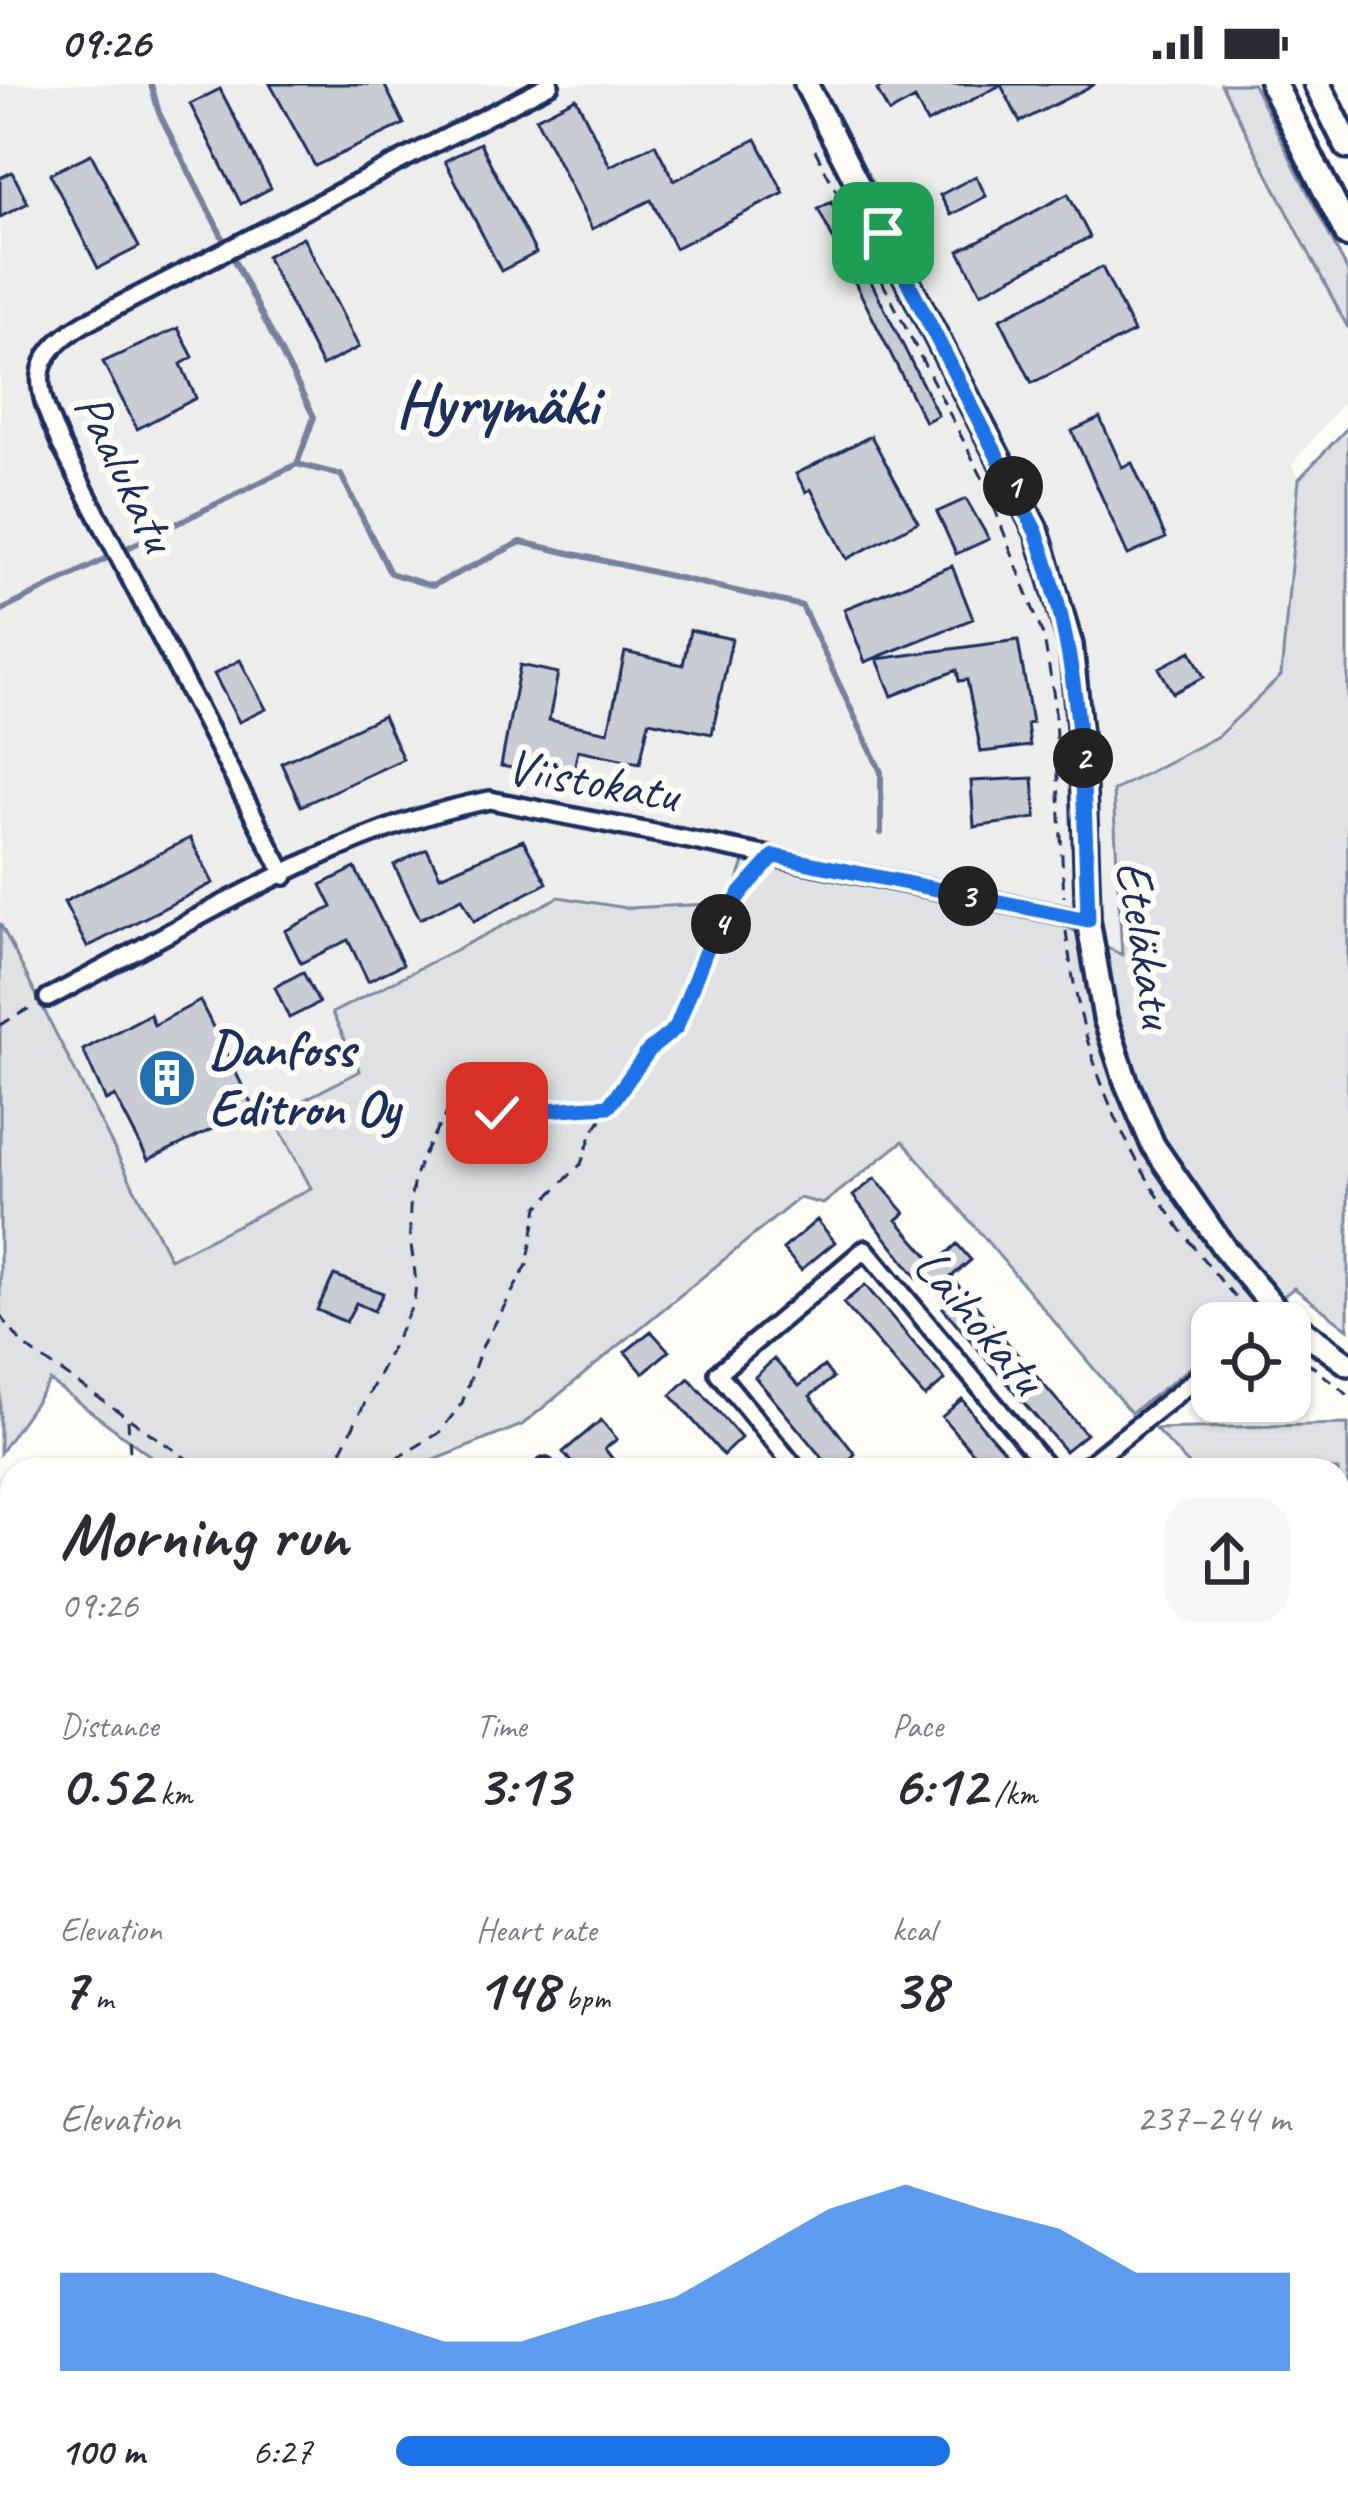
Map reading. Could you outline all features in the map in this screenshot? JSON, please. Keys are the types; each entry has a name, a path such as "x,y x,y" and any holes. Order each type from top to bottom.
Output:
{"highway":[{"path":"1273,84 1348,233"},
{"path":"1317,84 1348,146"}],"main road":[{"name":"Eteläkatu","path":"806,84 1036,532 1055,584 1079,698 1088,920 1105,1018 1153,1145 1256,1302"},
{"name":"Eteläkatu","path":"1311,1343 1348,1364"}],"street":[{"name":"Paalukatu","path":"285,876 61,445 42,400 47,351 85,322 550,84"},
{"name":"Viistokatu","path":"48,998 285,876 428,812 490,800 1088,920"},
{"name":"Laihokatu","path":"787,1458 718,1373 865,1249 1039,1458"},
{"path":"1097,1458 1191,1383"}],"path":[{"path":"812,142 985,483 1044,638 1055,720 1064,916 1074,996 1094,1072 1162,1209 1252,1302"},
{"path":"397,1458 439,1433 462,1403 464,1387 478,1370 481,1348 526,1264 538,1207 580,1164 609,1106 650,1049 676,1028 709,943 740,894 774,856"},
{"path":"0,1025 48,998"},
{"path":"338,1458 413,1304 418,1283 410,1231 413,1174 446,1114 452,1110 561,1113 609,1106"},
{"path":"0,1315 23,1345 186,1458"},
{"path":"1311,1365 1348,1395"},
{"path":"127,1458 128,1418"}],"shaded area":[{"path":"0,84 1221,84 1348,328 1348,396 1292,465 1299,479 1282,675 1218,736 1114,792 1123,956 1051,919 745,858 732,903 626,908 559,897 333,1012 361,1071 311,1187 170,1260 0,923"},
{"path":"1221,84 1253,84 1348,272 1348,328"},
{"path":"1348,427 1348,1329 1294,1288 1276,1302 1191,1302 1191,1367 1131,1413 903,1141 823,1204 799,1198 522,1425 440,1458 153,1458 50,1381 0,1453 0,923 170,1259 311,1188 273,1116 360,1071 332,1013 559,897 626,908 731,903 745,858 1051,919 1122,955 1113,791 1218,736 1281,676 1299,479"},
{"path":"1348,1424 1348,1458 1183,1458 1155,1429"}],"building":[{"path":"270,84 384,84 404,124 315,166"},
{"path":"887,84 1095,84 1020,122 1001,85 927,123 915,99 889,113 877,90"},
{"path":"220,89 271,188 241,204 190,104"},
{"path":"576,98 610,166 655,144 674,181 756,139 784,193 675,248 651,200 592,229 536,118"},
{"path":"480,143 536,253 501,271 445,161"},
{"path":"91,154 139,247 98,268 50,174"},
{"path":"12,172 28,203 0,217 0,178"},
{"path":"976,176 986,196 951,215 940,195"},
{"path":"1068,194 1090,237 981,293 959,251"},
{"path":"831,202 938,415 925,422 818,209"},
{"path":"303,237 359,347 322,366 266,256"},
{"path":"1102,267 1134,332 1032,383 1000,319"},
{"path":"178,328 193,357 181,364 196,398 137,429 103,362"},
{"path":"1100,418 1122,467 1132,463 1166,538 1128,555 1072,431"},
{"path":"871,436 918,522 847,559 811,489 806,492 796,474"},
{"path":"966,499 989,539 956,554 937,512"},
{"path":"952,566 973,619 865,662 844,609"},
{"path":"690,630 732,639 712,734 649,721 640,763 578,750 574,769 541,763 539,773 501,766 520,665 558,673 549,720 608,732 625,652 683,665"},
{"path":"1018,640 1032,723 1027,724 1030,746 981,752 967,680 959,681 957,670 892,696 877,659"},
{"path":"1191,651 1204,677 1173,693 1159,668"},
{"path":"240,660 266,709 239,722 214,674"},
{"path":"383,716 403,759 301,806 281,763"},
{"path":"1033,778 1036,818 974,827 971,781"},
{"path":"190,838 213,883 87,947 64,902"},
{"path":"523,840 547,883 474,921 462,898 420,919 394,865 427,849 440,876"},
{"path":"355,868 403,964 368,981 348,940 301,963 285,931 332,907 321,885"},
{"path":"303,972 319,1003 289,1018 275,987"},
{"name":"Danfoss Editron Oy","path":"200,1001 254,1109 148,1160 115,1096 106,1101 83,1050 150,1014 154,1025"},
{"path":"875,1178 905,1213 897,1220 935,1264 957,1244 971,1260 951,1277 1086,1434 1065,1451 943,1308 948,1304 923,1274 918,1279 853,1196"},
{"path":"817,1220 835,1242 801,1270 783,1249"},
{"path":"334,1275 383,1293 374,1311 356,1303 346,1322 317,1310"},
{"path":"865,1285 945,1380 925,1397 843,1303"},
{"path":"651,1331 669,1351 643,1373 625,1352"},
{"path":"774,1359 799,1386 824,1366 833,1378 810,1396 855,1454 822,1458 755,1377"},
{"path":"689,1378 741,1438 723,1455 671,1395"},
{"path":"962,1399 1010,1458 978,1458 942,1417"},
{"path":"601,1420 617,1439 605,1449 612,1458 568,1458 563,1452"}],"waterway":[{"path":"151,84 159,113 314,417 297,464"},
{"path":"0,611 297,464 341,475 390,573 432,586 521,542 802,606 881,772 881,833"}],"place":[{"name":"Danfoss Editron Oy","path":"167,1078"}],"district":[{"name":"Hyrymäki","path":"497,403"}],"route":[{"path":"497,1113 561,1113 596,1104 609,1106 650,1049 676,1028 709,943 740,894 774,856 1088,920 1079,698 1055,584 1036,532 883,233"}]}
